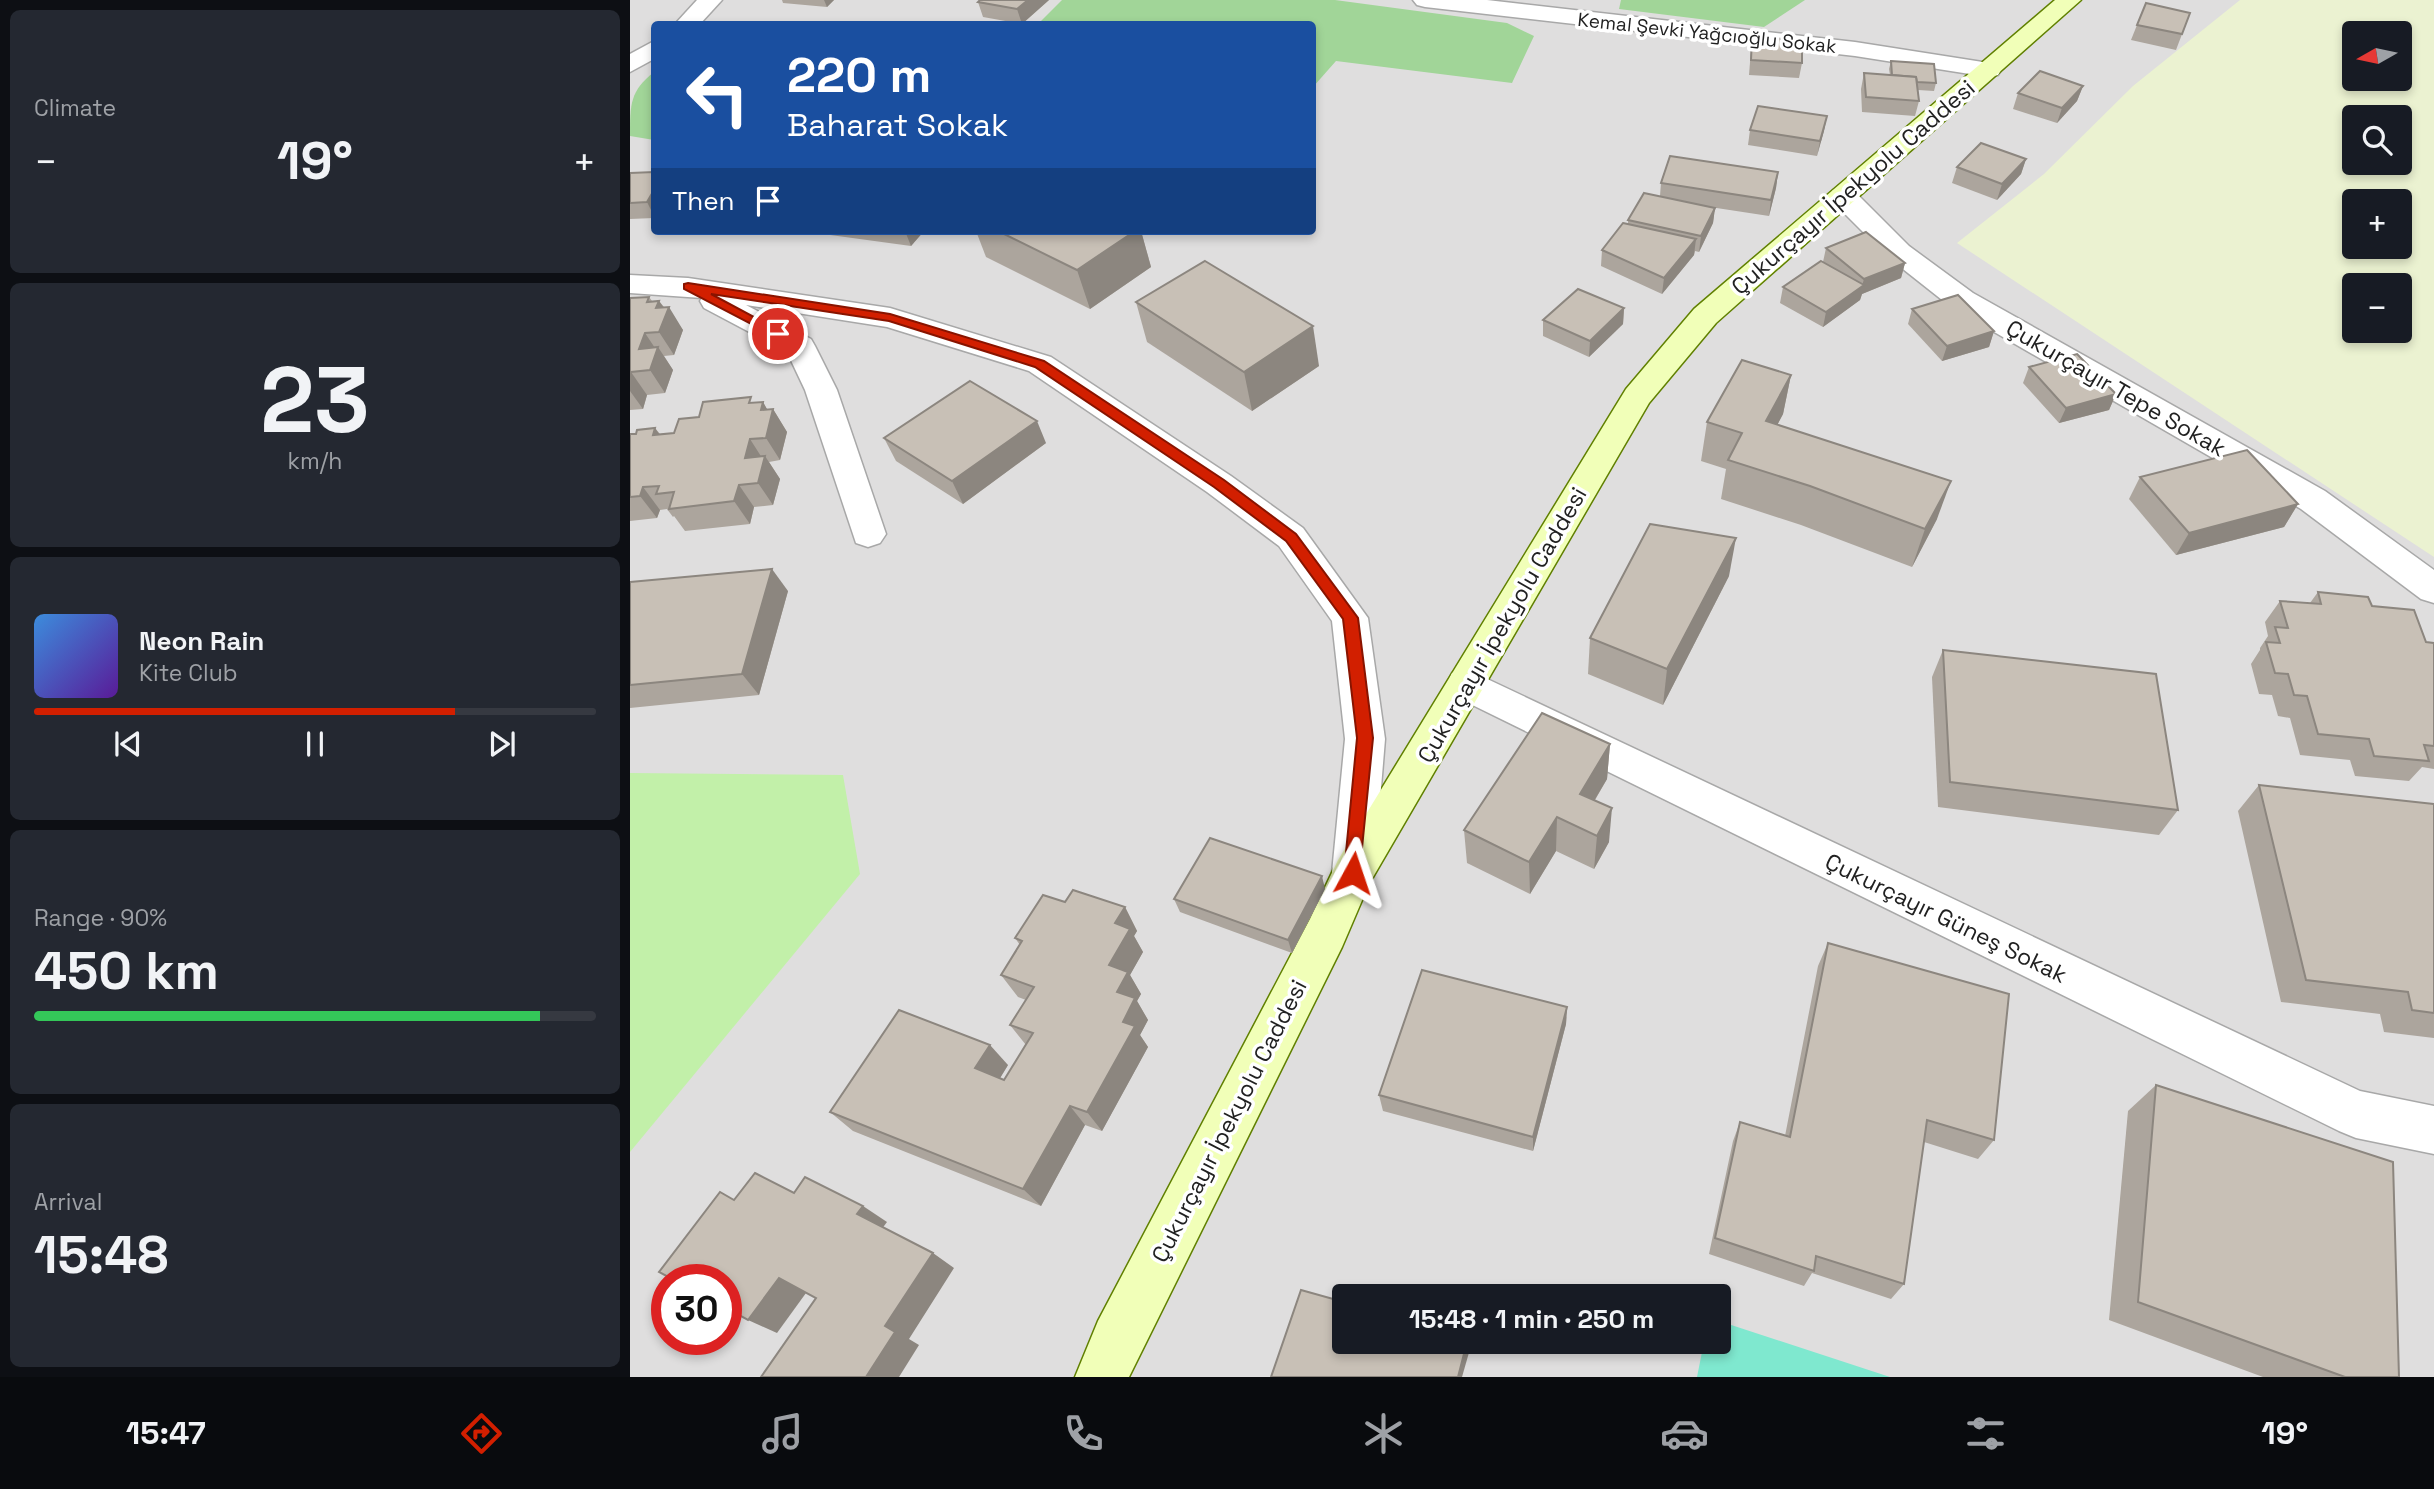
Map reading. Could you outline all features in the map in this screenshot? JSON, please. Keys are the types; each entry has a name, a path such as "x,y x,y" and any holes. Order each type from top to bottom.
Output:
{"street":[{"path":"690,21 710,0"},
{"name":"Kemal Şevki Yağcıoğlu Sokak","path":"1424,0 1856,50 1989,70"},
{"name":"Çukurçayır İpekyolu Caddesi","path":"1102,1377 1117,1340 1326,933 1353,873 1416,772 1637,397 1705,316 2069,0"},
{"path":"630,65 651,50"},
{"name":"Çukurçayır Tepe Sokak","path":"1843,196 1899,252 1962,300 2313,500 2434,589"},
{"path":"630,284 688,287 890,317 1040,364 1219,484 1291,537 1350,618 1365,738 1353,873"},
{"path":"688,287 800,346 821,390 868,534"},
{"name":"Çukurçayır Güneş Sokak","path":"1466,684 2356,1114 2434,1130"}],"shaded area":[{"path":"630,0 2434,0 2434,1377 630,1377"}],"green space":[{"path":"1062,0 1335,0 1507,23 1534,36 1512,83 1336,61 1316,84 1316,21 1041,21"},
{"path":"1621,0 1805,0 1764,27 1619,9"},
{"path":"2240,0 2434,0 2434,557 1957,243 2044,174 2133,86"},
{"path":"651,75 651,140 630,136 633,99"},
{"path":"630,773 843,775 860,874 630,1152"},
{"path":"1731,1325 1890,1377 1697,1377 1702,1354 1731,1354"}],"building":[{"path":"1028,0 1017,9 978,2"},
{"path":"2146,3 2190,13 2182,34 2137,25"},
{"path":"1752,37 1802,40 1802,63 1751,60"},
{"path":"1891,61 1934,64 1936,83 1917,82 1916,77 1892,75"},
{"path":"2040,71 2083,86 2062,108 2018,93"},
{"path":"1864,73 1916,77 1919,101 1866,97"},
{"path":"1758,106 1827,116 1820,141 1750,130"},
{"path":"1981,143 2026,159 2002,184 1957,167"},
{"path":"1670,156 1778,172 1771,200 1661,183"},
{"path":"651,172 651,195 647,202 630,203 630,173"},
{"path":"1644,193 1715,208 1701,236 1628,220"},
{"path":"1623,223 1696,239 1664,278 1602,250"},
{"path":"1866,232 1905,263 1864,279 1826,248"},
{"path":"1006,235 1129,235 1077,270"},
{"path":"1205,261 1313,326 1244,372 1136,302"},
{"path":"1821,261 1864,285 1826,312 1783,287"},
{"path":"1578,289 1624,308 1590,341 1543,320"},
{"path":"1958,295 1994,331 1947,346 1912,309"},
{"path":"649,297 647,302 659,301 656,308 669,307 659,332 645,333 639,349 658,347 650,370 631,372 630,376 630,298"},
{"path":"2077,354 2116,394 2066,408 2029,367"},
{"path":"1742,360 1791,375 1766,421 1951,481 1925,529 1810,486 1728,460 1742,433 1707,422"},
{"path":"970,381 1037,421 952,481 884,438"},
{"path":"751,397 749,403 763,402 761,410 773,409 766,438 750,439 745,458 765,456 758,483 739,485 734,501 669,509 674,492 656,494 659,486 643,487 640,496 630,497 630,434 636,434 637,430 655,428 653,435 674,433 679,419 699,417 703,402"},
{"path":"2247,450 2298,504 2189,533 2140,477"},
{"path":"1650,524 1736,538 1667,669 1590,638"},
{"path":"772,569 742,674 630,685 630,582"},
{"path":"2318,592 2368,597 2372,606 2414,610 2426,642 2434,643 2434,746 2424,745 2429,761 2374,756 2369,739 2318,734 2307,696 2294,695 2288,674 2275,673 2266,642 2280,643 2275,627 2288,628 2280,601 2321,604"},
{"path":"1943,650 2156,674 2178,810 1950,782"},
{"path":"1542,713 1610,744 1580,794 1612,808 1597,836 1557,817 1529,862 1464,830"},
{"path":"2259,785 2434,804 2434,1013 2412,1010 2408,992 2306,980"},
{"path":"1210,838 1322,876 1288,940 1174,899"},
{"path":"1073,890 1125,907 1115,923 1130,929 1109,965 1128,972 1117,992 1135,998 1123,1022 1135,1026 1087,1112 1070,1106 1023,1189 830,1112 899,1010 990,1045 975,1068 1004,1080 1033,1033 1010,1025 1034,987 1001,975 1022,941 1015,938 1043,895 1065,902"},
{"path":"1828,943 2009,994 1994,1140 1927,1120 1904,1284 1816,1256 1814,1271 1715,1238 1740,1122 1790,1137"},
{"path":"1422,970 1567,1007 1533,1137 1379,1095"},
{"path":"2156,1085 2393,1162 2399,1377 2345,1377 2138,1302"},
{"path":"755,1173 794,1193 805,1177 863,1206 857,1214 933,1253 885,1326 895,1332 866,1377 761,1377 816,1298 779,1278 748,1320 742,1317 742,1264 665,1264 720,1192 734,1200"},
{"path":"1301,1290 1332,1299 1332,1354 1464,1354 1458,1377 1271,1377"}],"route":[{"path":"778,334 688,287 890,317 1040,364 1219,484 1291,537 1350,618 1365,738 1353,873"}]}
